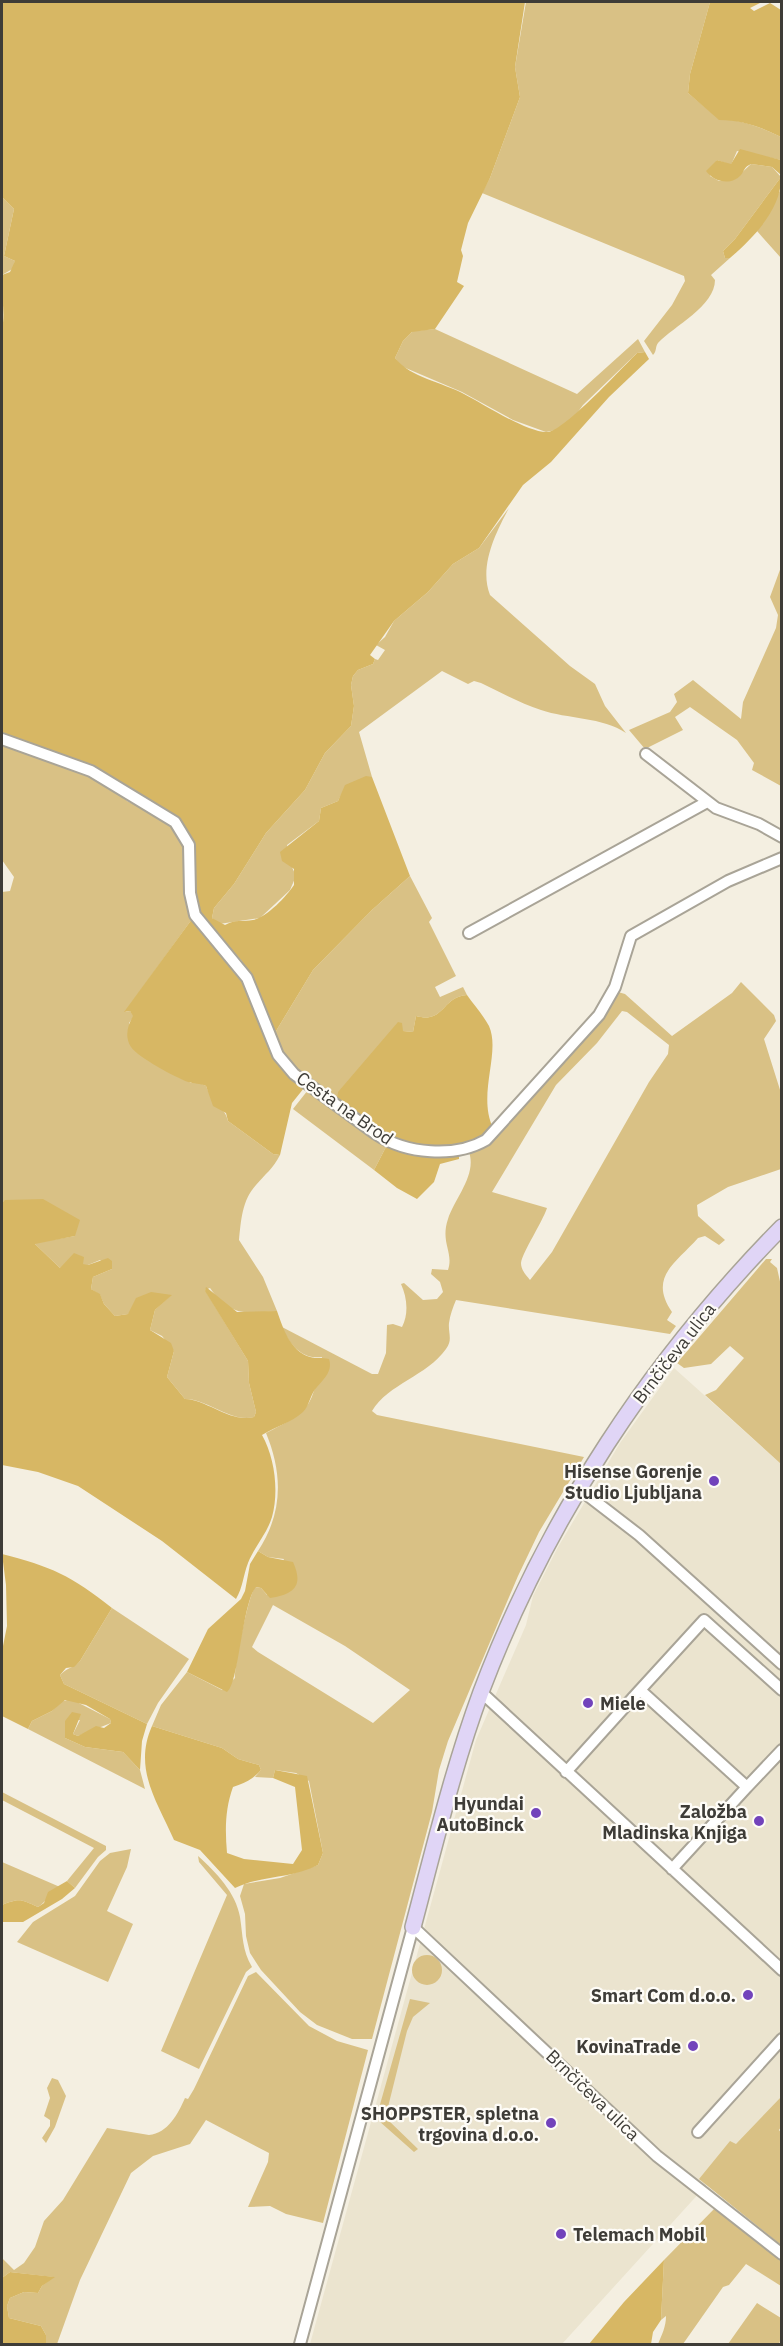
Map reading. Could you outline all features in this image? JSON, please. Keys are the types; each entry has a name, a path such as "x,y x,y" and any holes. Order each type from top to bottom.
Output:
{"street":[{"name":"Cesta na Brod","path":"2,739 91,771 175,822 183,830 189,845 190,893 195,915 247,978 273,1044 286,1065 309,1086 386,1141 417,1149 453,1151 476,1146 486,1140 598,1015 615,987 631,936 728,881 782,858"},
{"path":"646,754 707,802 782,837"},
{"path":"469,933 707,802"},
{"name":"Brnčičeva ulica","path":"300,2344 461,1753 481,1692 519,1599 578,1488 664,1361 728,1283 782,1227"},
{"path":"578,1488 639,1534 782,1664"},
{"path":"566,1772 704,1620 782,1690"},
{"path":"640,1690 747,1787"},
{"path":"481,1692 782,1970"},
{"path":"672,1869 782,1750"},
{"name":"Brnčičeva ulica","path":"413,1927 657,2156 782,2254"},
{"path":"698,2132 782,2039"}],"shaded area":[{"path":"2,2 525,2 515,67 520,97 490,178 468,223 461,250 463,256 457,282 464,286 435,329 412,332 403,341 395,358 418,375 455,390 529,428 548,432 567,421 637,353 645,352 649,359 609,397 551,462 523,485 479,548 453,564 428,592 394,621 370,655 375,659 373,664 358,670 353,676 351,685 354,706 351,726 325,753 305,790 266,833 234,884 214,908 212,918 225,925 236,921 253,920 270,911 294,885 294,869 282,861 280,852 319,821 321,808 338,801 345,785 366,776 372,777 410,876 372,910 313,970 273,1036 260,996 247,968 236,954 208,928 200,916 193,888 192,848 189,835 181,823 168,811 2,736 2,275 10,272 15,261 4,256 14,209 2,197"},
{"path":"526,2 710,2 690,74 688,93 719,119 751,125 781,137 781,160 737,151 731,165 717,160 710,176 719,181 735,179 751,164 772,167 781,177 735,239 723,251 725,258 730,258 711,275 715,280 708,298 701,307 658,343 653,355 644,341 672,305 685,281 684,276 482,193 490,178 520,97 515,67"},
{"path":"710,2 762,2 750,8 754,11 770,3 781,10 781,137 751,125 719,120 688,93 690,74"},
{"path":"740,149 781,160 781,175 772,167 751,164 732,181 718,180 706,171 717,160 731,164"},
{"path":"781,177 777,200 764,222 739,250 730,258 725,258 723,251 735,239"},
{"path":"781,189 781,258 757,231"},
{"path":"2,197 14,209 4,256 15,261 14,268 2,275"},
{"path":"435,329 577,394 638,339 645,352 637,353 583,405 575,416 556,430 546,432 513,420 462,392 401,366 395,358 403,341 413,331"},
{"path":"509,508 494,540 487,562 487,584 490,595 570,666 595,684 605,706 626,733 596,721 541,710 481,683 474,681 468,684 442,671 359,732 372,777 356,781 347,788 338,801 321,808 319,821 287,845 296,876 290,890 260,918 219,924 212,918 214,908 234,884 266,833 305,790 325,753 351,726 354,706 351,685 353,676 358,670 373,664 375,659 378,660 385,650 376,645 385,637 394,621 428,592 453,564 479,548"},
{"path":"781,567 781,786 752,770 754,763 737,740 690,707 675,717 683,730 645,749 629,730 670,712 677,702 674,694 693,680 741,719 743,702 776,628 778,615 770,597"},
{"path":"2,742 98,777 127,801 173,824 185,843 192,919 125,1012 130,1011 134,1016 129,1023 135,1050 191,1083 198,1082 206,1086 228,1121 273,1154 280,1155 248,1197 243,1211 239,1240 263,1277 277,1311 256,1313 239,1311 224,1304 210,1288 205,1290 248,1361 249,1383 256,1412 254,1417 237,1417 194,1400 185,1399 167,1377 174,1351 162,1336 150,1330 155,1310 171,1295 128,1314 115,1316 104,1304 100,1295 91,1289 93,1277 112,1269 100,1260 88,1265 60,1268 34,1243 75,1236 6,1200 2,1203 2,892 10,891 14,877 2,860"},
{"path":"410,876 432,918 429,922 456,976 435,987 440,997 463,987 467,995 452,1000 433,1016 416,1016 413,1032 402,1031 398,1023 337,1099 300,1072 286,1057 273,1036 313,970 372,910"},
{"path":"192,919 226,955 249,991 259,1025 279,1063 304,1088 292,1103 280,1155 273,1154 228,1121 226,1113 213,1106 206,1086 188,1082 158,1067 141,1056 129,1043 127,1031 133,1016 130,1011 124,1012"},
{"path":"741,982 774,1015 776,1021 764,1039 781,1093 781,1169 728,1187 697,1205 698,1216 725,1240 719,1245 705,1236 698,1238 668,1271 663,1289 665,1300 672,1312 667,1320 676,1326 670,1334 456,1300 449,1320 450,1339 446,1349 429,1366 388,1394 372,1411 377,1415 584,1457 539,1532 448,1741 439,1770 432,1812 372,2039 352,2039 317,2025 300,2012 261,1970 250,1953 246,1936 245,1914 240,1896 244,1884 280,1878 318,1865 323,1853 309,1781 296,1773 275,1770 273,1778 255,1777 261,1770 259,1765 238,1759 222,1748 152,1726 161,1705 187,1672 222,1690 235,1678 242,1631 252,1593 255,1587 261,1588 267,1595 284,1559 268,1557 258,1551 272,1522 278,1493 278,1478 272,1448 266,1433 293,1419 307,1406 312,1397 322,1357 308,1356 297,1350 282,1327 372,1374 378,1374 386,1353 387,1325 402,1327 406,1317 406,1300 401,1284 404,1283 423,1300 437,1299 443,1292 440,1282 431,1274 432,1269 448,1270 446,1227 451,1211 468,1178 471,1161 469,1152 595,1028 618,992 625,994 672,1036 732,993","holes":["622,1011 627,1012 669,1045 668,1054 649,1082 552,1252 530,1280 521,1263 547,1208 492,1192 556,1085 597,1043","273,1605 345,1646 410,1690 373,1723 258,1652 252,1647"]},
{"path":"467,995 487,1022 492,1037 487,1102 493,1128 483,1137 456,1147 426,1148 411,1145 397,1141 379,1131 337,1099 338,1092 398,1022 402,1023 403,1031 413,1032 416,1016 433,1016 452,1000"},
{"path":"308,1090 387,1145 374,1170 293,1109"},
{"path":"387,1145 459,1153 459,1159 440,1164 434,1182 417,1199 397,1188 374,1170"},
{"path":"43,1199 80,1220 75,1236 35,1244 60,1268 74,1253 84,1257 83,1264 88,1265 108,1258 112,1261 112,1269 93,1277 91,1289 100,1294 104,1304 115,1316 128,1314 136,1298 151,1292 172,1295 155,1310 150,1330 171,1343 174,1351 167,1377 185,1399 194,1400 236,1417 254,1417 256,1412 249,1383 248,1361 205,1291 206,1287 237,1312 277,1311 288,1338 297,1350 310,1357 329,1359 330,1367 327,1374 303,1412 262,1435 273,1464 274,1507 270,1523 248,1563 236,1599 162,1541 78,1486 38,1472 2,1465 2,1203 5,1200"},
{"path":"766,1259 772,1259 770,1262 777,1268 781,1286 781,1464 705,1395 716,1390 744,1358 730,1346 711,1364 684,1368 677,1363"},
{"path":"674,1368 781,1464 781,2103 562,2344 310,2344 476,1740 526,1625 533,1596 558,1547 620,1443"},
{"path":"258,1551 268,1557 293,1562 297,1583 291,1591 270,1598 261,1588 256,1587 247,1609 235,1674 227,1692 187,1672 208,1629 241,1599 245,1591 250,1564"},
{"path":"2,1554 34,1563 60,1574 85,1588 112,1608 80,1661 74,1667 66,1668 60,1675 64,1684 147,1724 142,1741 140,1770 123,1752 85,1747 65,1738 65,1721 72,1712 81,1714 73,1734 78,1736 96,1726 104,1728 111,1723 110,1719 86,1705 65,1700 52,1711 32,1721 28,1729 2,1716 2,1651 7,1626 6,1585"},
{"path":"112,1608 189,1659 158,1703 147,1724 64,1684 60,1675 80,1661"},
{"path":"71,1699 110,1719 111,1723 78,1736 73,1734 80,1720 65,1721 65,1738 85,1747 123,1752 140,1770 145,1789 28,1729 32,1721 52,1711 60,1702"},
{"path":"152,1726 222,1748 238,1759 259,1765 261,1770 255,1776 233,1787 227,1811 227,1853 244,1859 293,1864 302,1850 295,1787 273,1778 275,1770 307,1776 323,1853 318,1865 297,1873 256,1881 235,1888 200,1850 174,1840 155,1798 146,1771 145,1756"},
{"path":"2,1792 106,1846 106,1850 75,1888 67,1881 94,1848 2,1800"},
{"path":"131,1849 127,1867 107,1911 133,1924 108,1982 17,1942 33,1922 75,1896 100,1861 110,1853"},
{"path":"198,1856 230,1891 238,1908 245,1949 252,1967 246,1972 199,2069 161,2051 227,1895 199,1862"},
{"path":"2,1862 60,1887 38,1907 20,1900 2,1905"},
{"path":"67,1881 75,1888 62,1899 23,1922 2,1922 2,1905 20,1900 38,1907 44,1903 48,1892"},
{"path":"427,1955 438,1959 442,1970 438,1981 427,1985 416,1981 412,1970 416,1959"},
{"path":"256,1972 309,2026 337,2041 368,2050 323,2223 286,2214 270,2206 248,2207 268,2162 269,2153 206,2120 190,2144 153,2156 131,2173 80,2280 57,2344 46,2344 46,2335 41,2326 9,2318 7,2306 10,2298 24,2292 38,2293 42,2286 53,2277 10,2272 2,2278 2,2258 14,2270 24,2263 35,2247 44,2221 63,2200 107,2128 149,2135 162,2131 172,2122 185,2098 188,2099 194,2089 248,1976"},
{"path":"410,1999 430,2003 413,2017 407,2031 386,2115 387,2119 418,2149 414,2152 379,2121 377,2115"},
{"path":"52,2078 58,2080 66,2096 55,2127 46,2143 42,2138 50,2126 50,2120 44,2116 50,2098 47,2088"},
{"path":"781,2097 781,2127 779,2130 782,2134 781,2245 699,2179 730,2141 736,2144"},
{"path":"716,2207 781,2256 781,2286 746,2264 729,2285 723,2287 683,2344 658,2344 666,2320 666,2316 661,2320 664,2260"},
{"path":"664,2260 661,2320 653,2332 651,2344 589,2344 624,2302"},
{"path":"10,2272 55,2277 42,2286 38,2293 24,2292 10,2298 7,2306 9,2318 41,2326 46,2335 46,2344 2,2344 2,2278"},
{"path":"757,2303 781,2318 779,2344 728,2344"}],"place":[{"name":"Hisense Gorenje Studio Ljubljana","path":"714,1481"},
{"name":"Miele","path":"588,1703"},
{"name":"Hyundai AutoBinck","path":"536,1813"},
{"name":"Založba Mladinska Knjiga","path":"759,1821"},
{"name":"Smart Com d.o.o.","path":"748,1995"},
{"name":"KovinaTrade","path":"693,2046"},
{"name":"SHOPPSTER, spletna trgovina d.o.o.","path":"551,2123"},
{"name":"Telemach Mobil","path":"561,2234"}]}
